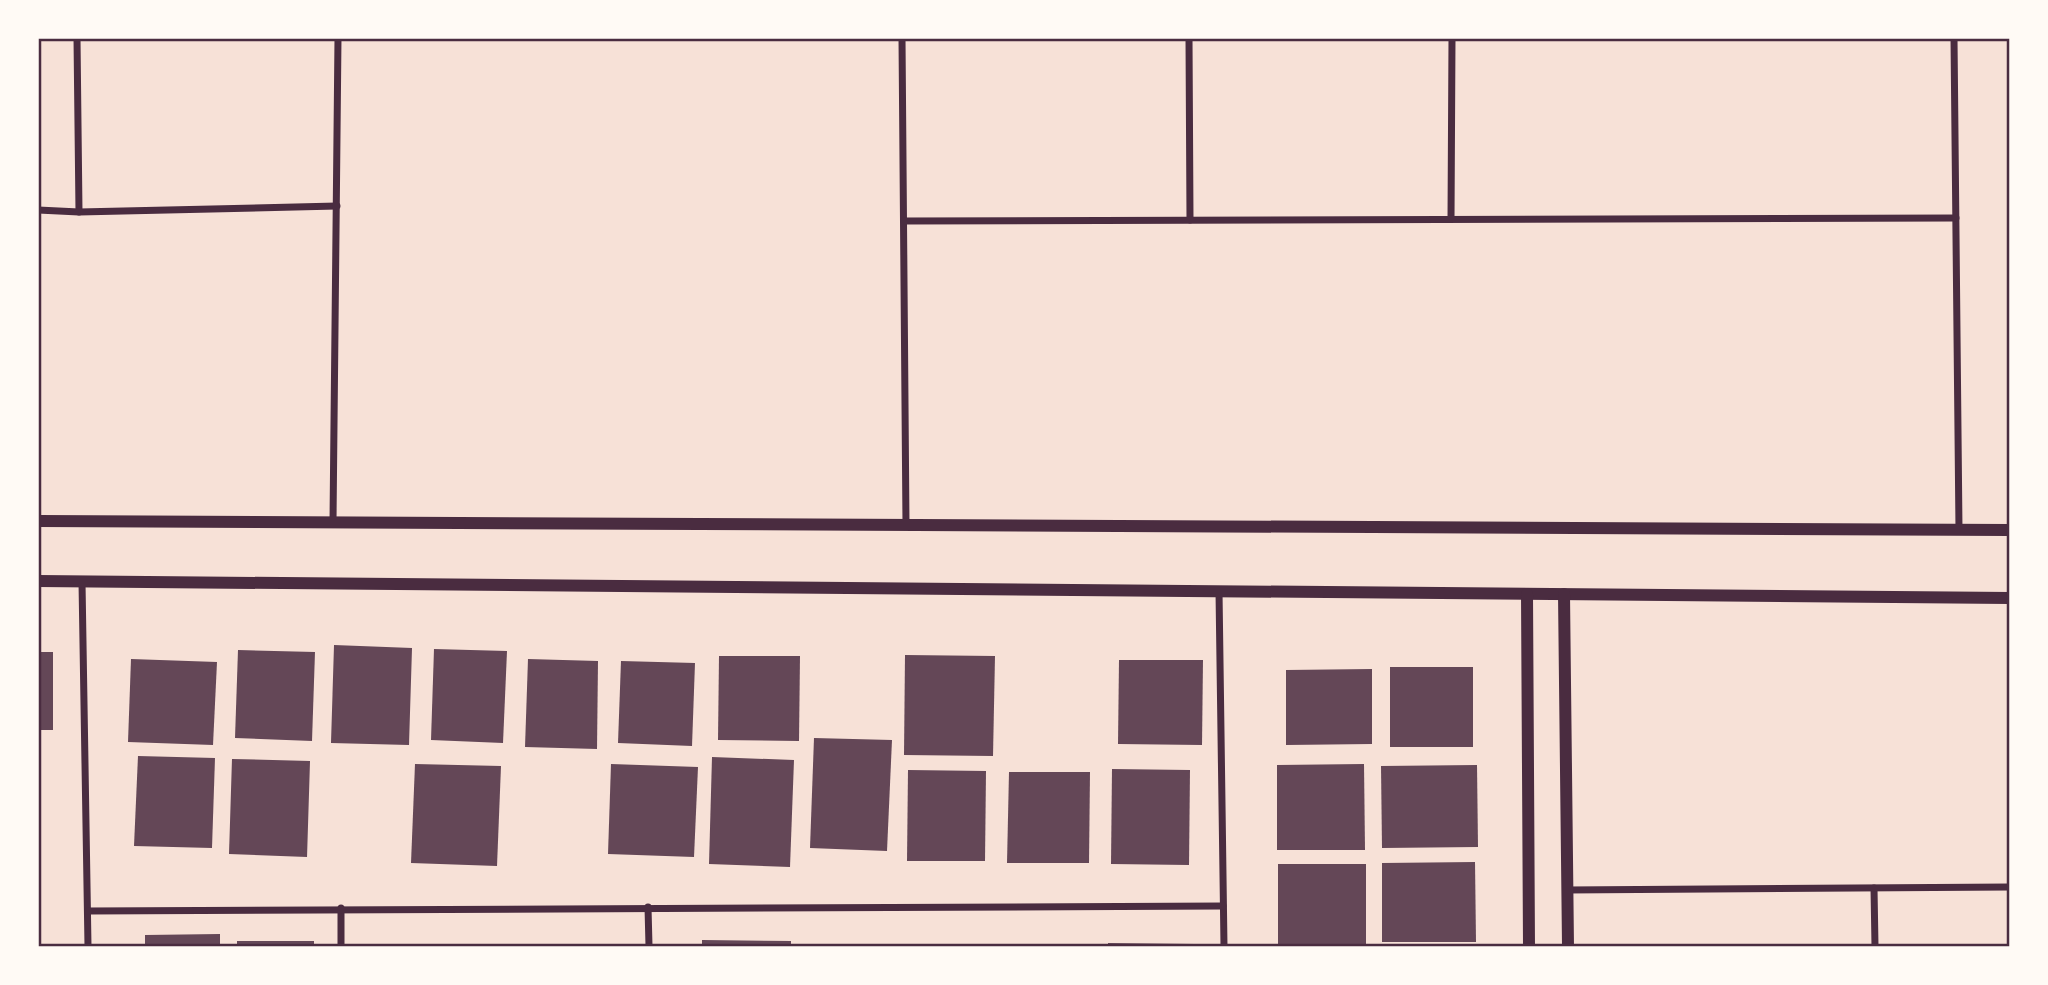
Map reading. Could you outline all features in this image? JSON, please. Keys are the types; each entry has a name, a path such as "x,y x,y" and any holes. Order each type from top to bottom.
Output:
{"street":[{"path":"77,38 79,212"},
{"path":"333,522 338,38"},
{"path":"902,38 906,524"},
{"path":"1189,38 1189,220"},
{"path":"1451,219 1452,38"},
{"path":"1954,38 1959,530"},
{"path":"38,211 337,206"},
{"path":"904,221 1956,218"},
{"path":"38,521 2010,530"},
{"path":"38,581 2010,598"},
{"path":"82,582 88,947"},
{"path":"1219,591 1224,947"},
{"path":"1527,594 1529,947"},
{"path":"1564,594 1568,947"},
{"path":"1567,890 2010,887"},
{"path":"1874,888 1875,947"},
{"path":"88,911 1223,906"},
{"path":"341,908 341,947"},
{"path":"649,908 649,947"}],"building":[{"path":"334,645 412,648 409,745 331,743"},
{"path":"434,649 507,651 503,743 431,740"},
{"path":"238,650 315,652 312,741 235,738"},
{"path":"38,652 53,652 53,730 38,730"},
{"path":"905,655 995,656 993,756 904,755"},
{"path":"719,656 800,656 799,741 718,740"},
{"path":"131,659 217,662 213,745 128,742"},
{"path":"528,659 598,661 597,749 525,747"},
{"path":"1119,660 1203,660 1202,745 1118,744"},
{"path":"621,661 695,663 692,746 618,743"},
{"path":"1390,667 1473,667 1473,747 1390,747"},
{"path":"1372,669 1372,744 1286,745 1286,670"},
{"path":"814,738 892,740 887,851 810,848"},
{"path":"138,756 215,758 212,848 134,846"},
{"path":"712,757 794,760 790,867 709,864"},
{"path":"232,759 310,761 307,857 229,854"},
{"path":"415,764 501,766 497,866 411,863"},
{"path":"611,764 698,767 694,857 608,854"},
{"path":"1364,764 1365,850 1277,850 1277,765"},
{"path":"1477,765 1478,847 1382,848 1381,766"},
{"path":"1112,769 1190,770 1189,865 1111,864"},
{"path":"908,770 986,771 985,861 907,861"},
{"path":"1009,772 1090,772 1089,863 1007,863"},
{"path":"1475,862 1476,942 1382,942 1382,863"},
{"path":"1278,864 1366,864 1366,944 1278,944"},
{"path":"220,934 220,946 145,946 145,935"},
{"path":"702,940 791,941 791,946 702,946"},
{"path":"237,941 314,941 314,946 237,946"},
{"path":"1108,943 1194,944 1194,946 1108,946"}]}
